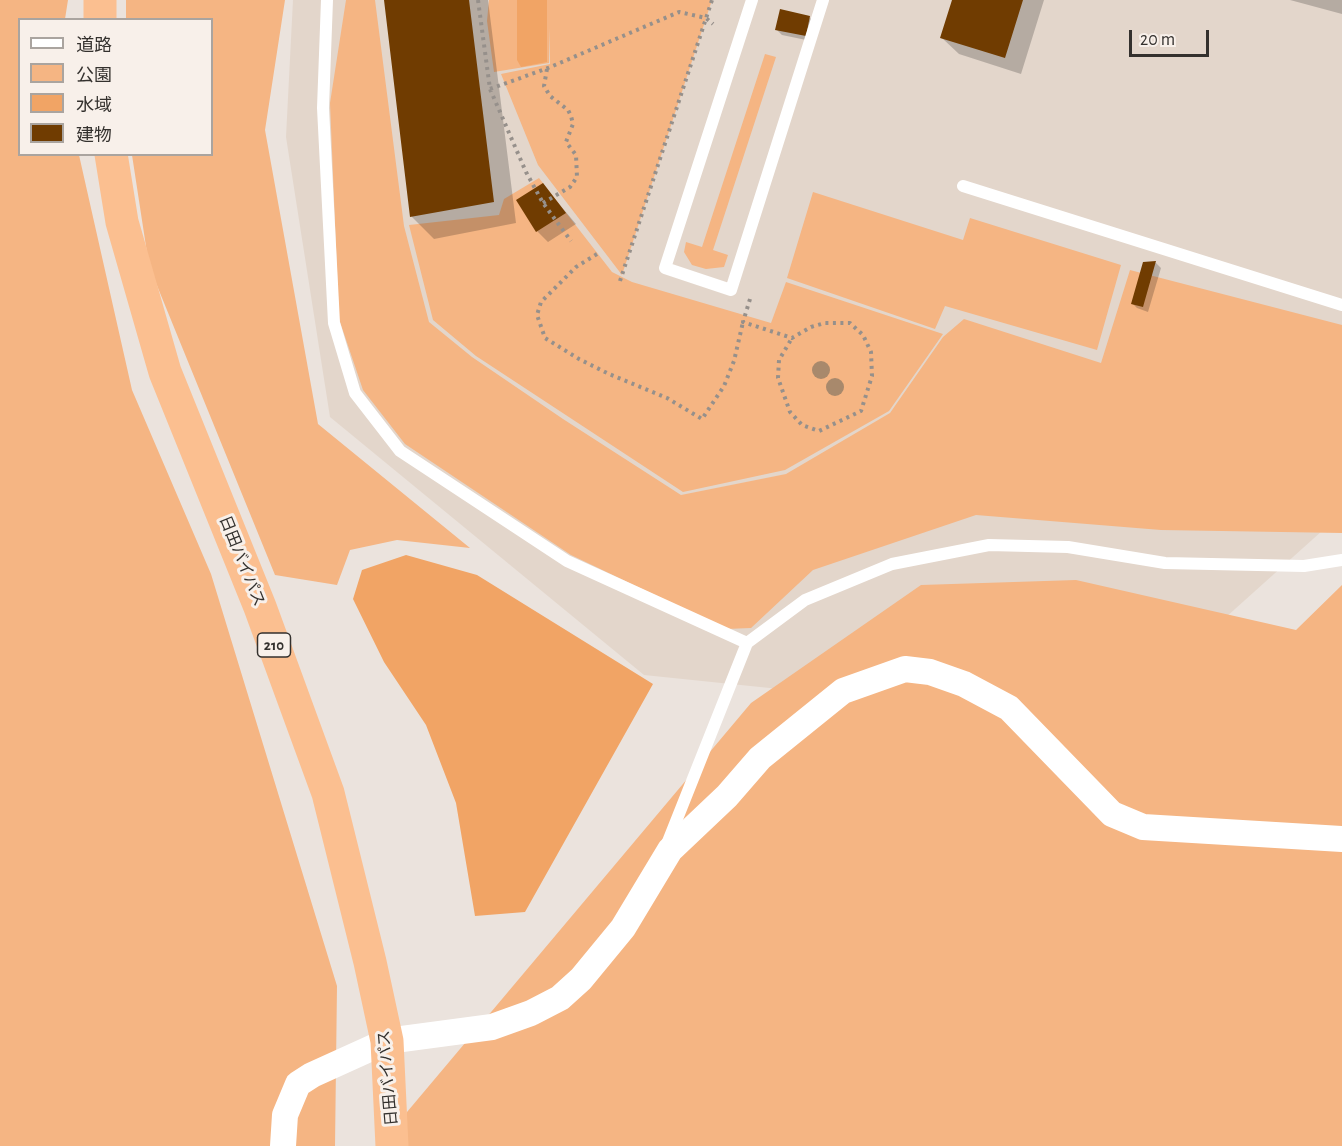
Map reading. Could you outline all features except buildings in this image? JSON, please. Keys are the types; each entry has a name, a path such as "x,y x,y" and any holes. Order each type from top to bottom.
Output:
{"highway":[{"path":"100,0 100,18"},
{"name":"日田バイパス","path":"111,156 122,222 165,372 260,607 328,793 387,1041 392,1146"}],"street":[{"path":"283,1146 285,1115 298,1084 312,1075 387,1041 492,1026 531,1013 560,998 581,979 623,928 670,850 727,796 760,758 843,691 905,669 930,672 964,684 1009,708 1112,814 1143,827 1342,839"}],"lane":[{"path":"327,0 324,108 334,323 355,393 400,451 567,561 747,644"},
{"path":"752,0 665,268 731,290 823,0"},
{"path":"963,186 1342,305"},
{"path":"654,876 747,644 805,600 892,564 989,545 1068,548 1165,563 1304,566 1342,560"}],"path":[{"path":"478,0 490,89 526,172 543,203 571,241"},
{"path":"620,280 712,0"},
{"path":"490,89 548,68 679,12 706,18 714,24"},
{"path":"543,203 570,187 577,177 576,155 566,142 573,124 571,116 568,110 550,96 543,86 548,68"},
{"path":"597,254 576,267 540,302 537,315 545,338 579,359 667,398 702,419 724,386 734,361 752,293"},
{"path":"743,322 792,338 811,327 825,323 850,323 863,334 871,352 872,376 861,411 819,431 802,425 790,412 778,378 779,360 792,338"}],"shaded area":[{"path":"293,0 1342,0 1342,513 1108,723 644,675 330,417 286,137"}],"green space":[{"path":"0,0 68,0 65,18 18,18 18,156 79,156 132,390 211,574 337,986 335,1146 0,1146"},
{"path":"126,0 285,0 265,130 318,424 470,548 397,540 350,550 337,585 275,575 149,266 132,156 213,156 213,18 126,18"},
{"path":"346,0 375,0 404,226 429,322 472,357 681,495 786,474 890,413 943,337 964,319 1101,363 1130,270 1342,325 1342,533 1161,530 976,515 813,570 751,628 726,629 571,555 405,444 363,390 339,319 330,103"},
{"path":"489,0 712,0 622,275 538,165 501,74 550,64 550,28 549,63 494,72 487,21"},
{"path":"765,54 776,57 713,250 728,255 724,267 706,269 692,265 684,252 686,242 702,247"},
{"path":"539,178 612,272 632,282 771,323 786,282 943,334 889,411 785,470 683,492 476,356 433,320 409,225 499,215 504,199"},
{"path":"813,192 963,240 970,218 1121,265 1097,350 945,306 935,329 787,278"},
{"path":"1076,580 1296,630 1342,585 1342,1146 406,1146 407,1112 751,703 921,585"}],"water":[{"path":"517,0 547,0 547,62 521,67 517,60"},
{"path":"406,555 477,575 653,684 525,912 475,916 456,803 426,725 384,662 353,599 362,570"}]}
